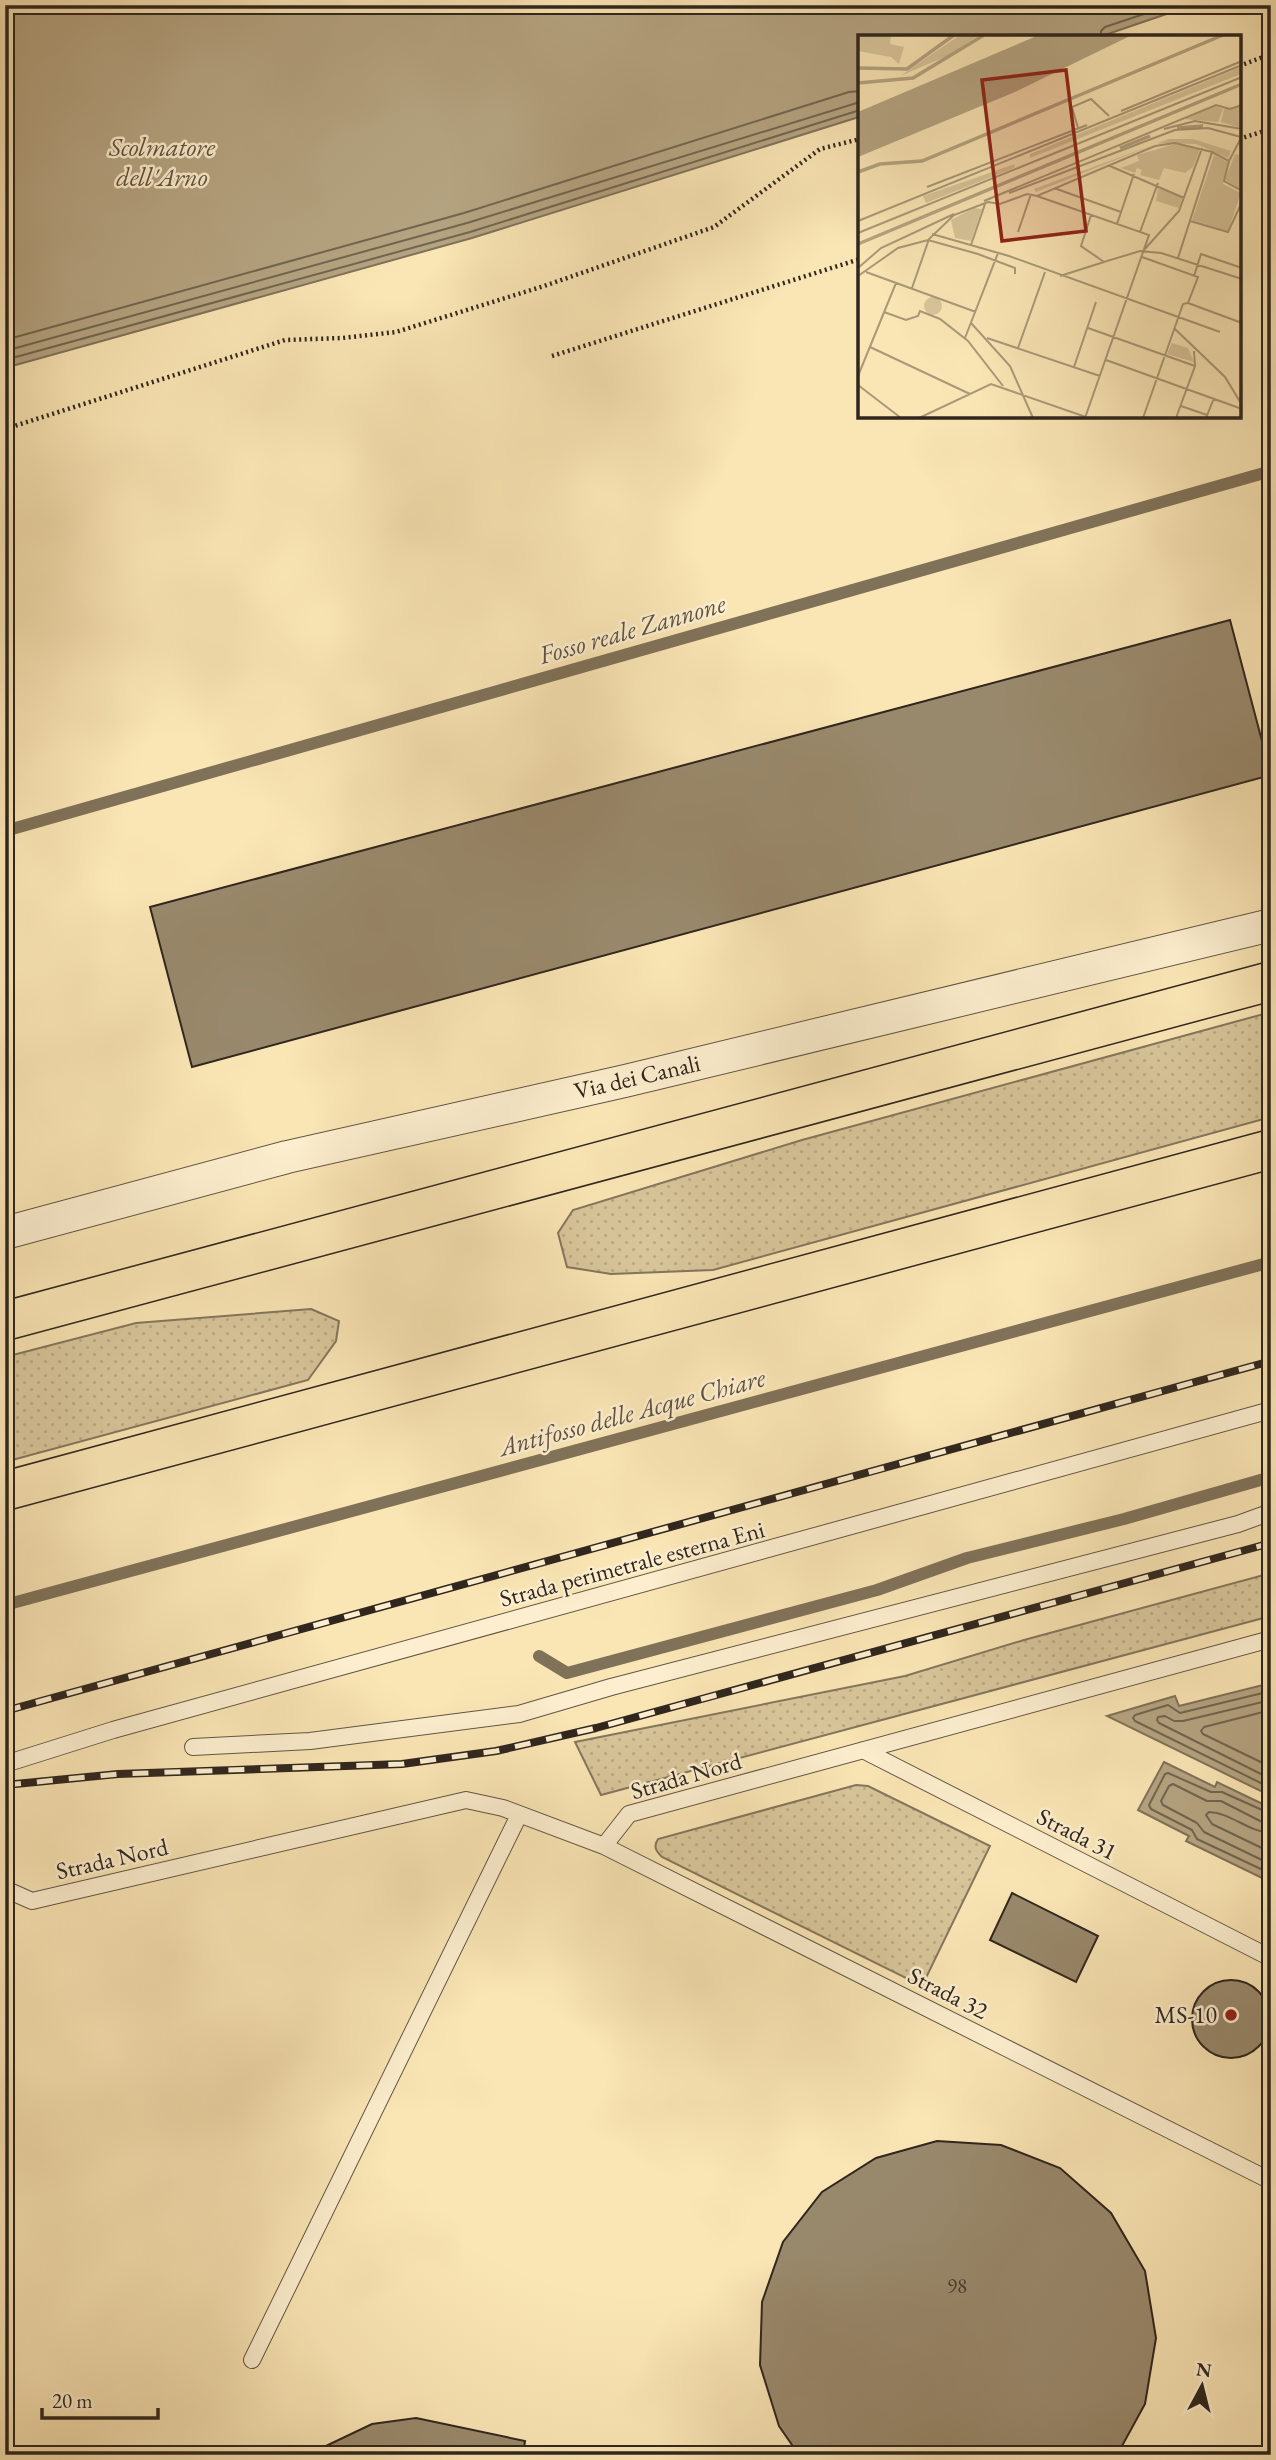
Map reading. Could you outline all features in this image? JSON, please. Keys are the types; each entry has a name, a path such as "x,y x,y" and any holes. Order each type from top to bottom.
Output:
{"highway":[{"path":"5,1321 1271,981"},
{"path":"5,1491 1271,1149"}],"street":[{"name":"Via dei Canali","path":"5,1233 287,1157 652,1074 1271,925"}],"lane":[{"name":"Strada perimetrale esterna Eni","path":"5,1764 113,1730 1271,1410"},
{"path":"193,1747 310,1741 519,1714 611,1687 1238,1524 1271,1512"},
{"name":"Strada Nord","path":"5,1889 32,1901 466,1800 503,1808 604,1846 629,1814 1271,1639"},
{"name":"Strada 31","path":"863,1750 1271,1958"},
{"path":"252,2360 519,1815"},
{"name":"Strada 32","path":"604,1846 1271,2181"}],"path":[{"path":"1241,65 1271,54"},
{"path":"1241,138 1271,129"},
{"path":"5,429 285,340 342,338 396,332 544,286 714,227 820,149 858,139"},
{"path":"552,356 858,259"}],"shaded area":[{"path":"1271,1012 1271,1117 713,1270 611,1274 567,1267 558,1233 573,1210 802,1140"},
{"path":"311,1309 339,1321 336,1341 308,1380 5,1462 5,1357 136,1323"},
{"path":"1271,1573 1271,1616 601,1795 575,1742 905,1676 1024,1640"},
{"path":"856,1785 868,1786 990,1846 922,1986 662,1857 656,1849 658,1839"}],"water":[{"name":"Scolmatore dell'Arno","path":"5,5 1193,5 1105,35 858,35 858,117 472,238 5,368"},
{"path":"1271,1683 1271,1796 1107,1716 1175,1696 1179,1706"},
{"path":"1164,1762 1215,1787 1217,1782 1271,1808 1271,1871 1266,1880 1186,1841 1189,1836 1138,1810"}],"building":[{"path":"1230,620 1271,775 192,1067 150,907"},
{"path":"1012,1893 1098,1936 1076,1982 990,1940"},
{"name":"MS-10","path":"1231,1980 1246,1983 1263,1997 1270,2019 1267,2034 1253,2051 1231,2058 1216,2055 1199,2041 1192,2019 1195,2004 1209,1987"},
{"path":"937,2141 1001,2145 1060,2168 1111,2213 1145,2271 1156,2338 1145,2404 1117,2455 799,2455 779,2426 760,2365 762,2302 783,2242 822,2192 876,2158"},
{"path":"416,2418 525,2441 523,2455 307,2455 372,2424"}],"waterway":[{"name":"Fosso reale Zannone","path":"5,831 1271,471"},
{"name":"Antifosso delle Acque Chiare","path":"5,1605 1271,1262"},
{"path":"539,1656 567,1673 877,1590 967,1558 1124,1519 1271,1477"}],"railway":[{"path":"5,1711 1271,1361"},
{"path":"5,1785 118,1774 402,1764 496,1751 596,1728 1271,1543"}],"place":[{"name":"MS-10","path":"1231,2015"}]}
